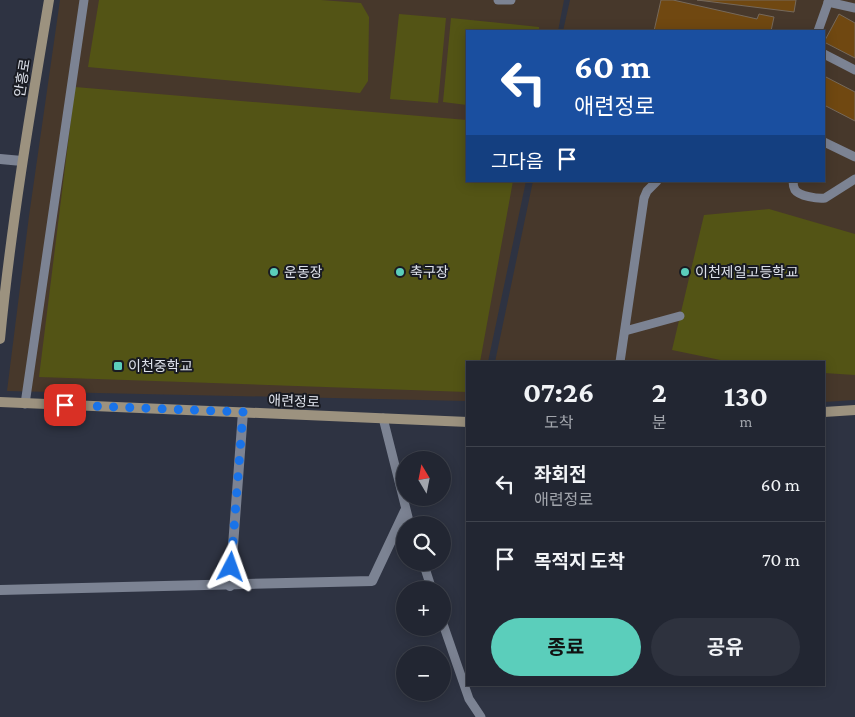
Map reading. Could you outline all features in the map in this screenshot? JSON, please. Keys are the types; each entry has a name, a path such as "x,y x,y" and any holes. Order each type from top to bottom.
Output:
{"street":[{"name":"안흥로","path":"0,339 2,287 49,0"},
{"path":"0,159 22,161"},
{"name":"애련정로","path":"0,402 466,422"},
{"path":"825,412 855,410"},
{"path":"230,586 243,412"},
{"path":"0,590 230,586 372,581 405,511"}],"lane":[{"path":"25,404 84,0"},
{"path":"498,0 511,0"},
{"path":"818,30 829,1 855,8"},
{"path":"825,55 855,70"},
{"path":"825,142 855,157"},
{"path":"793,182 794,188 798,192 825,198 855,179"},
{"path":"620,361 644,198 646,190 653,182"},
{"path":"625,331 680,316"},
{"path":"383,418 407,516"},
{"path":"447,636 469,699 481,717"}],"shaded area":[{"name":"운동장","path":"60,0 564,0 558,30 466,30 466,182 526,182 488,361 466,361 466,401 7,391 29,216"},
{"path":"99,0 321,0 361,3 369,17 368,81 360,93 88,67"},
{"name":"이천제일고등학교","path":"570,0 855,0 855,400 825,402 825,361 495,361 533,182 825,182 825,30 563,30"},
{"path":"399,14 446,18 438,103 390,99"},
{"path":"451,18 539,27 539,30 466,30 466,105 443,102"},
{"name":"운동장","path":"75,87 466,120 466,182 513,182 480,361 466,361 466,392 39,377"},
{"path":"769,209 855,234 855,375 825,373 825,361 725,361 672,350 704,215"}],"building":[{"path":"661,0 673,0 757,19 759,14 774,17 771,30 654,30"},
{"path":"697,0 796,0 794,12"},
{"path":"839,14 855,23 855,58 825,43"},
{"path":"825,77 855,92 855,121 825,106"}],"place":[{"name":"운동장","path":"274,272"},
{"name":"축구장","path":"400,272"},
{"name":"이천제일고등학교","path":"685,272"},
{"name":"이천중학교","path":"118,366"}],"route":[{"path":"65,405 243,412 231,567"}]}
